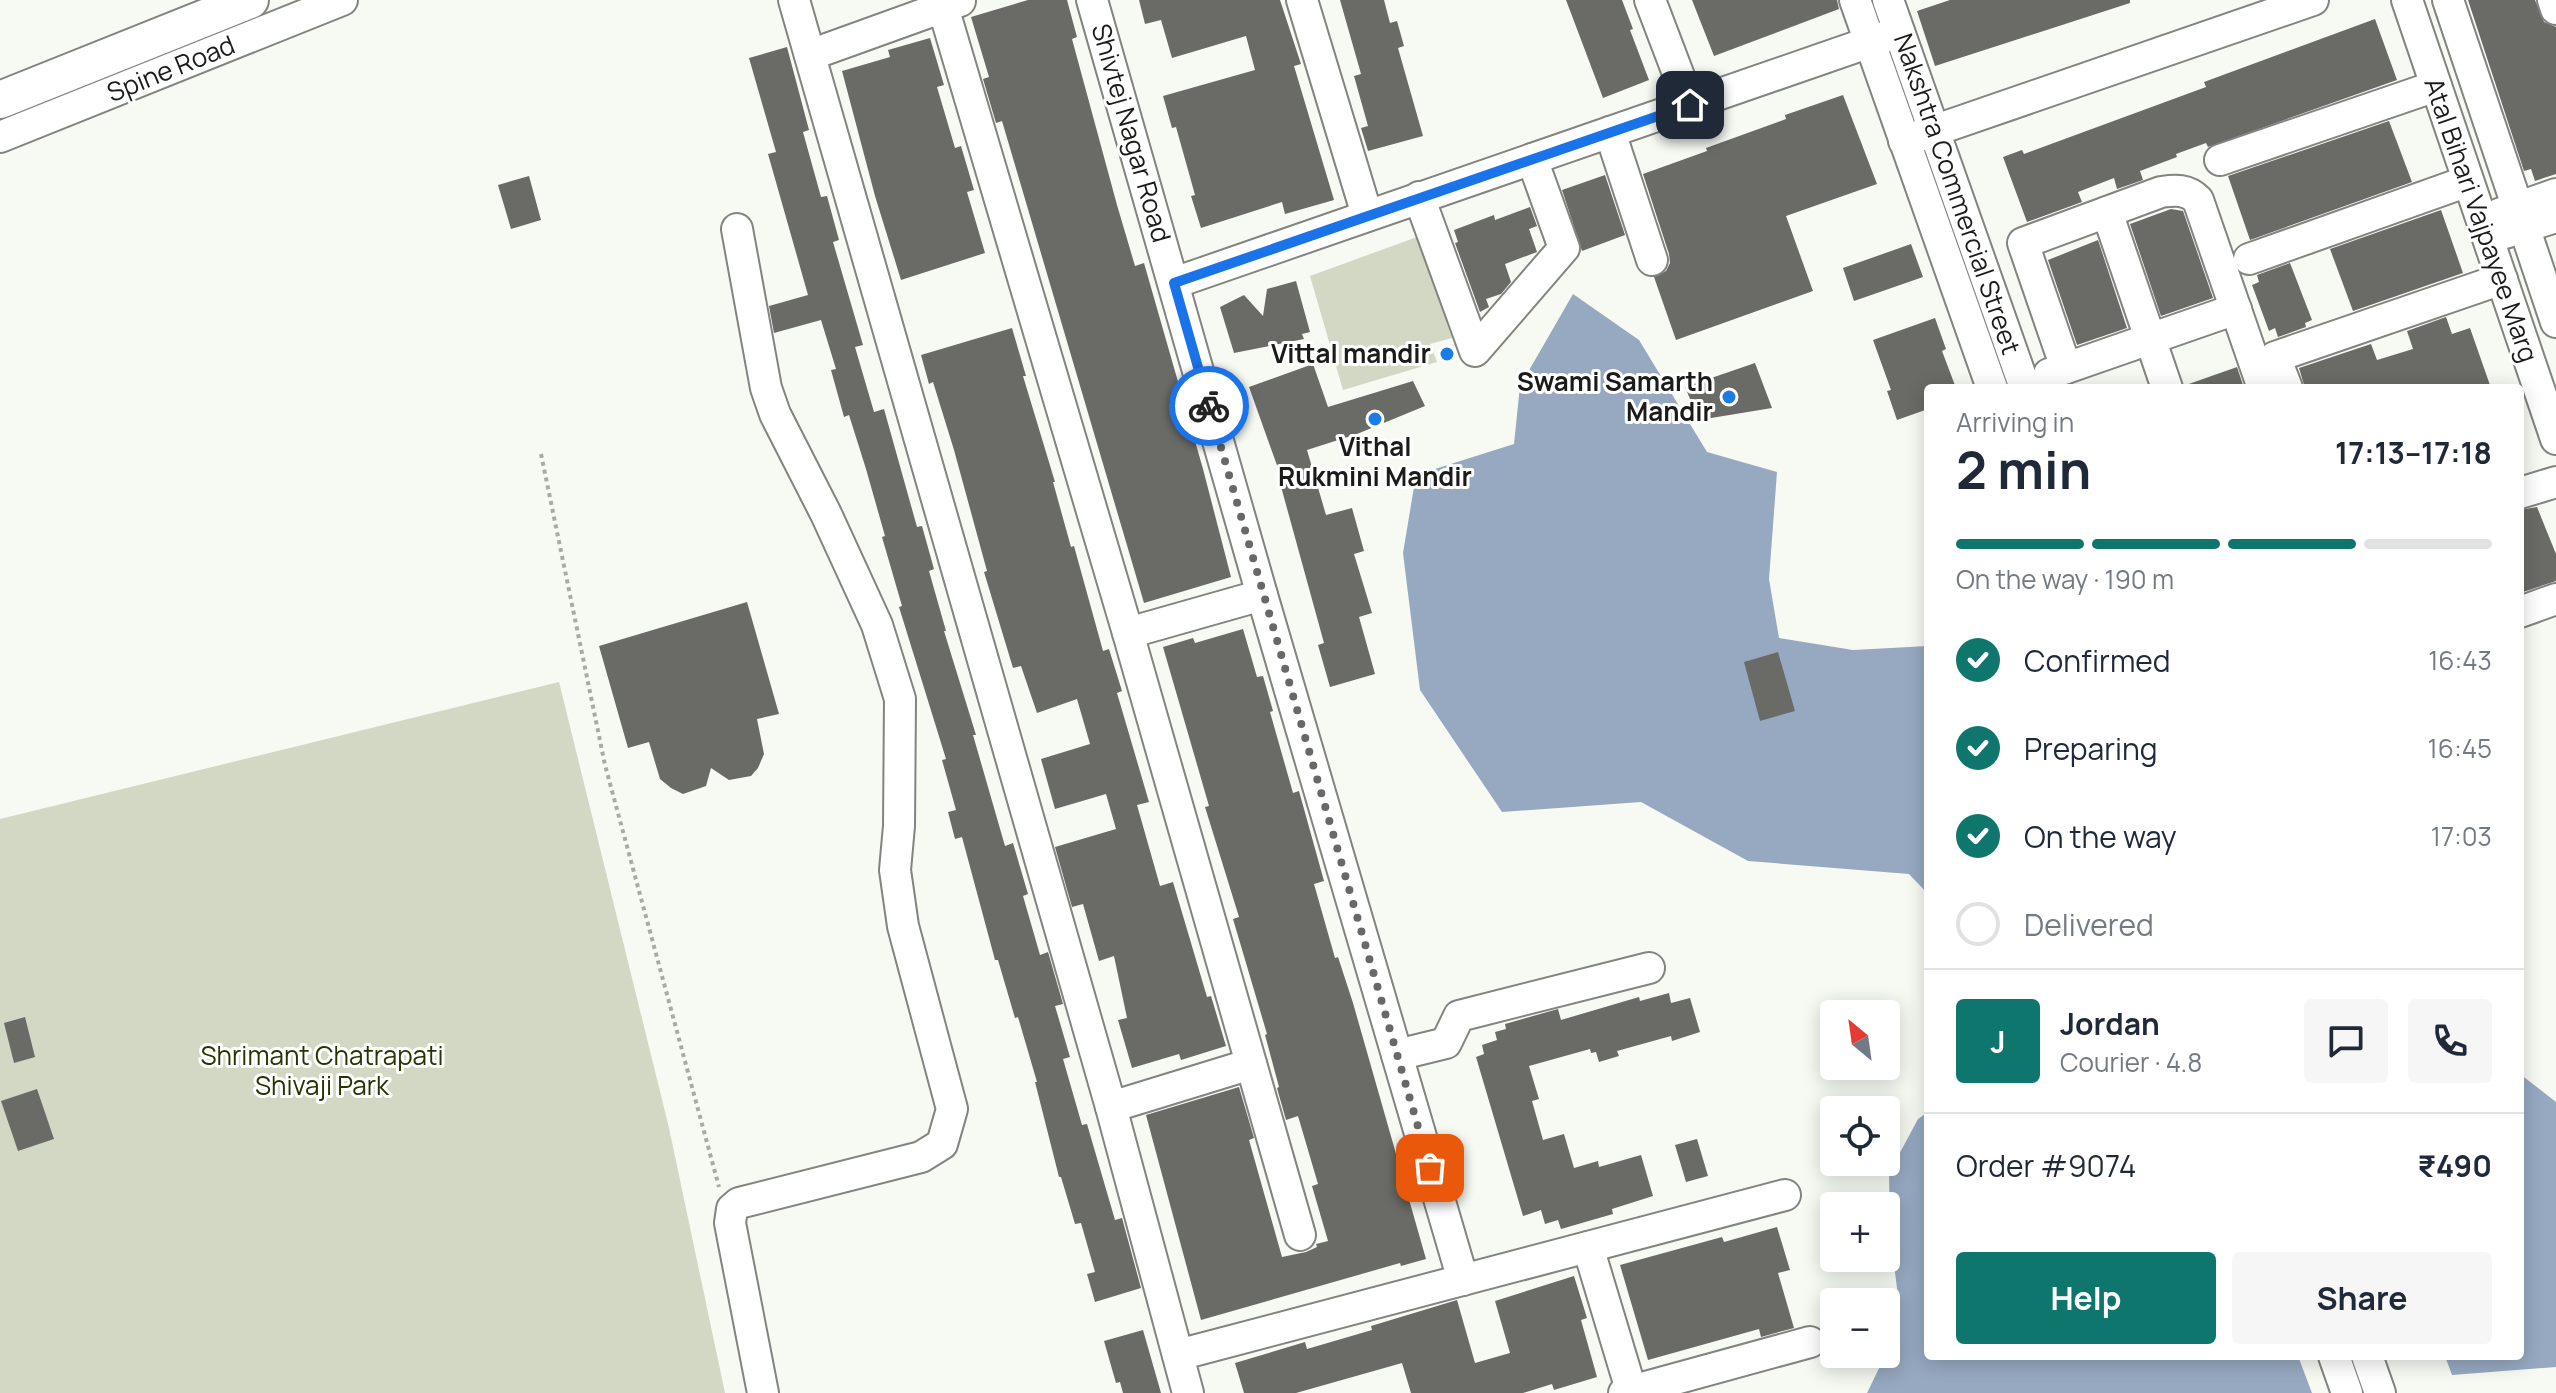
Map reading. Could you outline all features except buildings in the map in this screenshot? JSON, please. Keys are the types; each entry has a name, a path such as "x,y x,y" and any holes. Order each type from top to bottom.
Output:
{"main road":[{"name":"Spine Road","path":"0,100 250,0"}],"street":[{"name":"Spine Road","path":"0,137 342,0"},
{"path":"794,0 1111,1107 1188,1393"},
{"name":"Shivtej Nagar Road","path":"1092,0 1463,1280"},
{"path":"1302,0 1367,215"},
{"path":"1650,0 1690,105"},
{"name":"Nakshtra Commercial Street","path":"1855,0 1991,384"},
{"name":"Nakshtra Commercial Street","path":"1888,0 2024,384"},
{"path":"1904,141 2313,0"},
{"name":"Atal Bihari Vajpayee Marg","path":"2407,0 2502,279 2524,384 2556,439"},
{"path":"2448,0 2556,322"},
{"path":"2553,0 2556,9"},
{"path":"810,55 953,3 1300,1235"},
{"path":"1174,283 1899,32"},
{"path":"2220,160 2436,86"},
{"path":"1610,132 1652,260"},
{"path":"1419,197 1475,351 1564,248 1532,159"},
{"path":"2249,259 2468,181"},
{"path":"2066,368 2023,243 2161,192 2175,190 2191,193 2198,200 2262,384"},
{"path":"2485,229 2520,217 2556,194"},
{"path":"2107,212 2166,384"},
{"path":"2520,217 2556,217"},
{"path":"737,229 766,388 775,414 877,625 900,699 899,826 895,870 903,926 952,1109 942,1144 921,1157 739,1203 732,1209 730,1223 763,1393"},
{"path":"2285,384 2275,357 2502,279"},
{"path":"2026,384 2236,309"},
{"path":"2524,492 2556,482"},
{"path":"1128,633 1262,595"},
{"path":"2524,611 2556,599"},
{"path":"1397,1055 1446,1043 1459,1016 1649,968"},
{"path":"1111,1107 1251,1064"},
{"path":"1178,1355 1785,1195"},
{"path":"1588,1247 1629,1392 1810,1342"},
{"path":"2335,1360 2347,1393"},
{"path":"2368,1360 2380,1393"}],"path":[{"path":"541,454 605,765 719,1187"}],"green space":[{"path":"1417,237 1452,338 1430,344 1437,362 1343,390 1310,276"},
{"name":"Shrimant Chatrapati Shivaji Park","path":"559,682 669,1128 725,1393 0,1393 0,819"}],"water":[{"path":"1573,294 1639,340 1707,452 1777,472 1769,579 1779,638 1853,650 1924,646 1924,890 1909,874 1748,861 1641,802 1502,812 1420,690 1403,553 1416,475 1514,444 1520,386"},
{"path":"2524,1077 2556,1102 2556,1367 2452,1375 2446,1360 2524,1360"},
{"path":"1924,1115 1924,1360 2300,1360 2312,1393 1867,1393 1879,1368 1900,1368 1900,1288 1897,1288 1895,1272 1900,1272 1900,1192 1889,1192 1889,1176 1900,1176 1900,1153 1918,1119"}],"way so far":[{"path":"1209,406 1430,1168"}],"place":[{"name":"Vittal mandir","path":"1447,354"},
{"name":"Swami Samarth Mandir","path":"1729,397"},
{"name":"Vithal Rukmini Mandir","path":"1375,419"}],"route":[{"path":"1209,406 1174,283 1690,105"}]}
